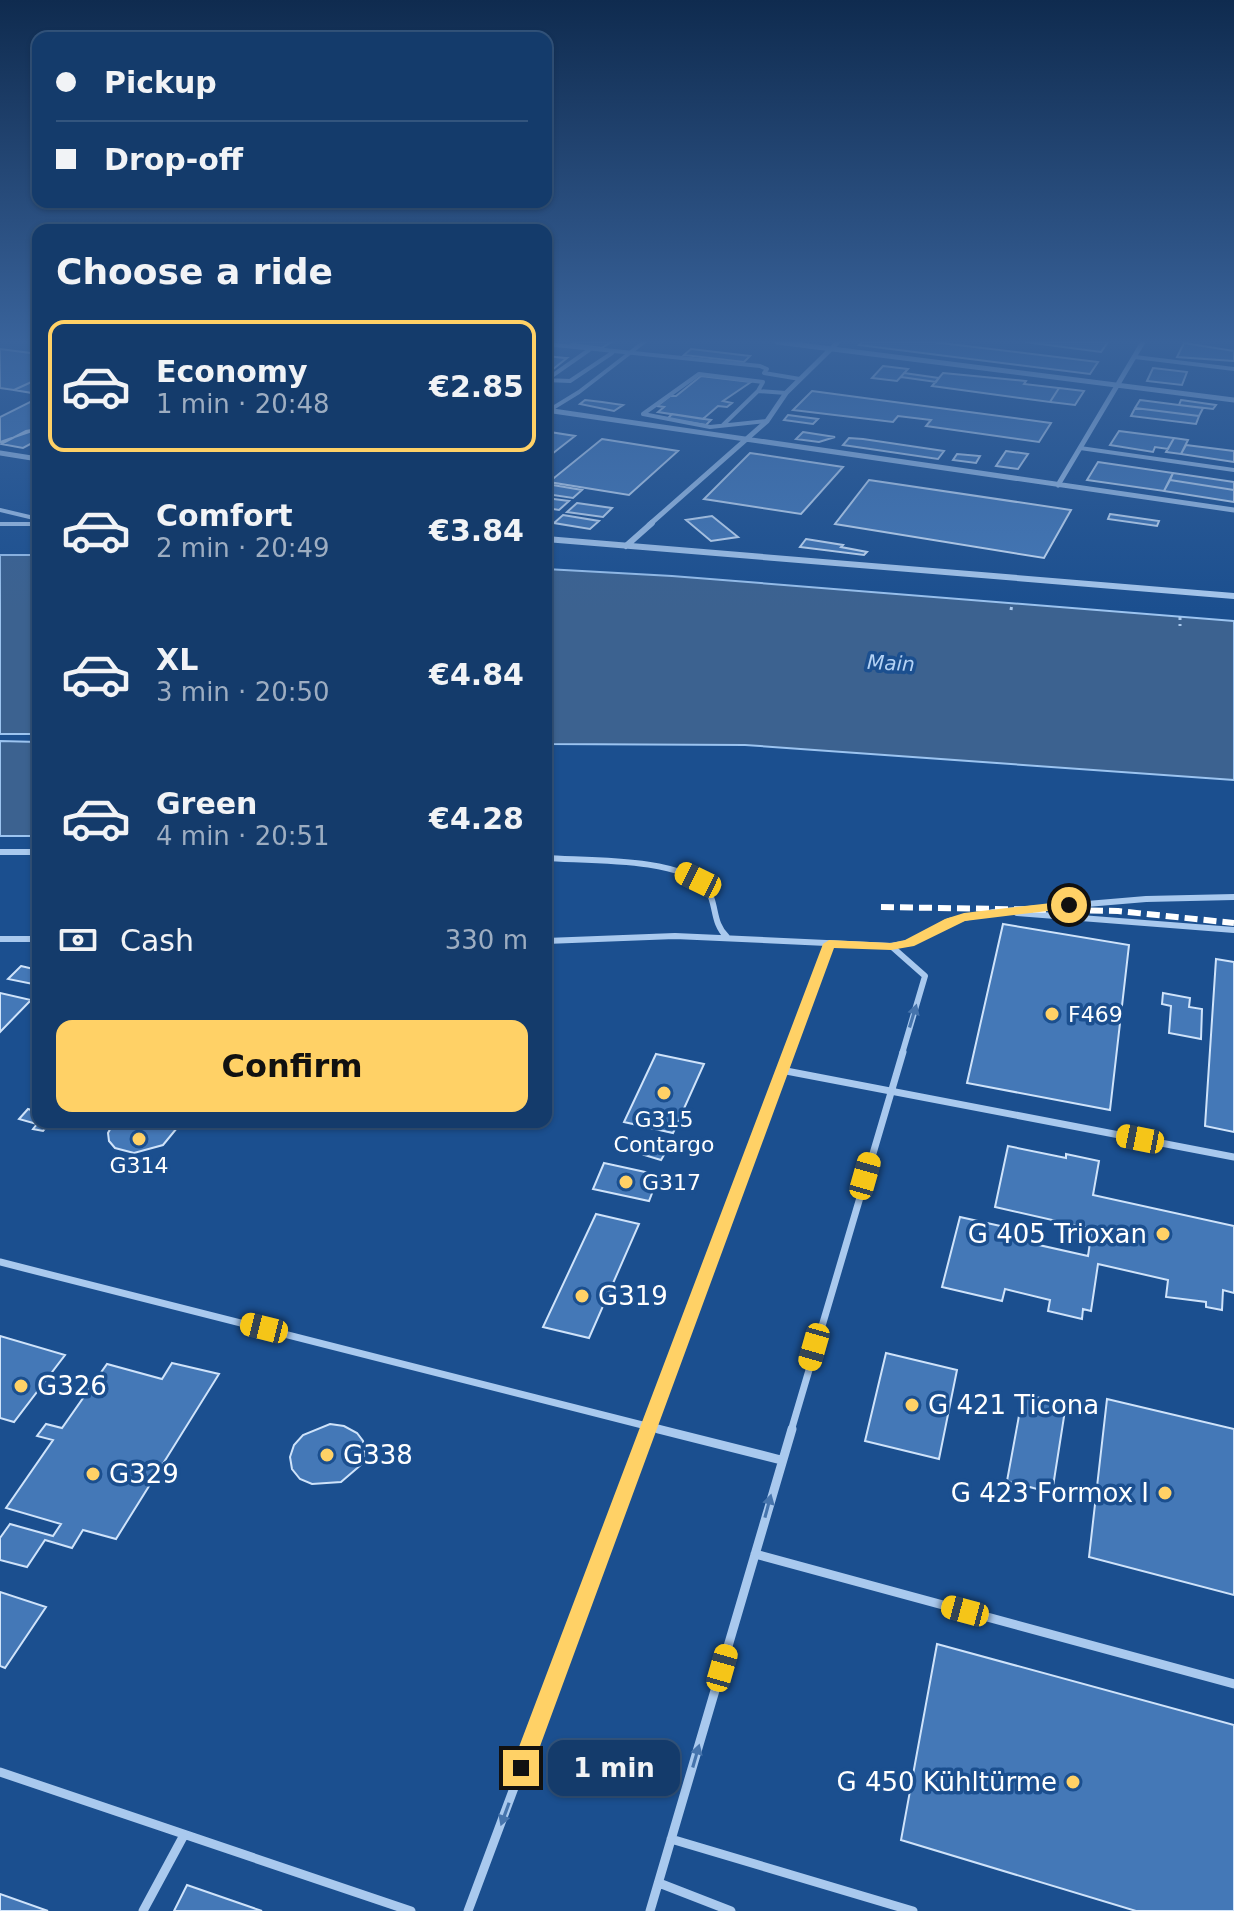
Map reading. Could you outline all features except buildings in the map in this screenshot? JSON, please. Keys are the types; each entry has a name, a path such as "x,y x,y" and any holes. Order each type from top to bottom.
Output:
{"street":[{"path":"685,431 1234,510"},
{"path":"626,546 756,431"},
{"path":"1058,485 1090,431"},
{"path":"0,453 32,458"},
{"path":"26,457 32,454"},
{"path":"552,540 1234,596"}],"lane":[{"path":"1080,448 1234,470"},
{"path":"0,510 32,520"},
{"path":"0,524 32,522"},
{"path":"0,852 32,852"},
{"path":"552,858 647,865 682,872 698,880 710,893 714,922 730,939"},
{"path":"552,941 675,936 891,946 909,943 949,921 993,912 1146,899 1234,897"},
{"path":"993,912 1150,921 1234,930"},
{"path":"0,939 32,939"},
{"path":"468,1911 829,944"},
{"path":"650,1911 925,976 891,946"},
{"path":"781,1070 1234,1157"},
{"path":"0,1262 781,1460"},
{"path":"755,1554 1234,1684"},
{"path":"0,1772 411,1911"},
{"path":"143,1911 184,1835"},
{"path":"671,1839 913,1911"},
{"path":"659,1883 731,1911"}],"path":[{"path":"1011,610 1012,604"},
{"path":"1180,617 1180,626"}],"water":[{"path":"0,555 32,555 32,734 0,734"},
{"name":"Main","path":"552,569 672,576 1234,621 1234,780 745,745 552,744"},
{"path":"0,741 32,742 32,836 0,836"}],"railway":[{"path":"881,907 1118,911 1234,923"}],"place":[{"name":"F469","path":"1052,1014"},
{"name":"G315 Contargo","path":"664,1093"},
{"name":"G314","path":"139,1139"},
{"name":"G317","path":"626,1182"},
{"name":"G 405 Trioxan","path":"1163,1234"},
{"name":"G319","path":"582,1296"},
{"name":"G326","path":"21,1386"},
{"name":"G 421 Ticona","path":"912,1405"},
{"name":"G338","path":"327,1455"},
{"name":"G329","path":"93,1474"},
{"name":"G 423 Formox I","path":"1165,1493"},
{"name":"G 450 Kühltürme","path":"1073,1782"}],"route":[{"path":"521,1768 829,944 891,946 909,943 949,921 964,917 1069,905"}]}
